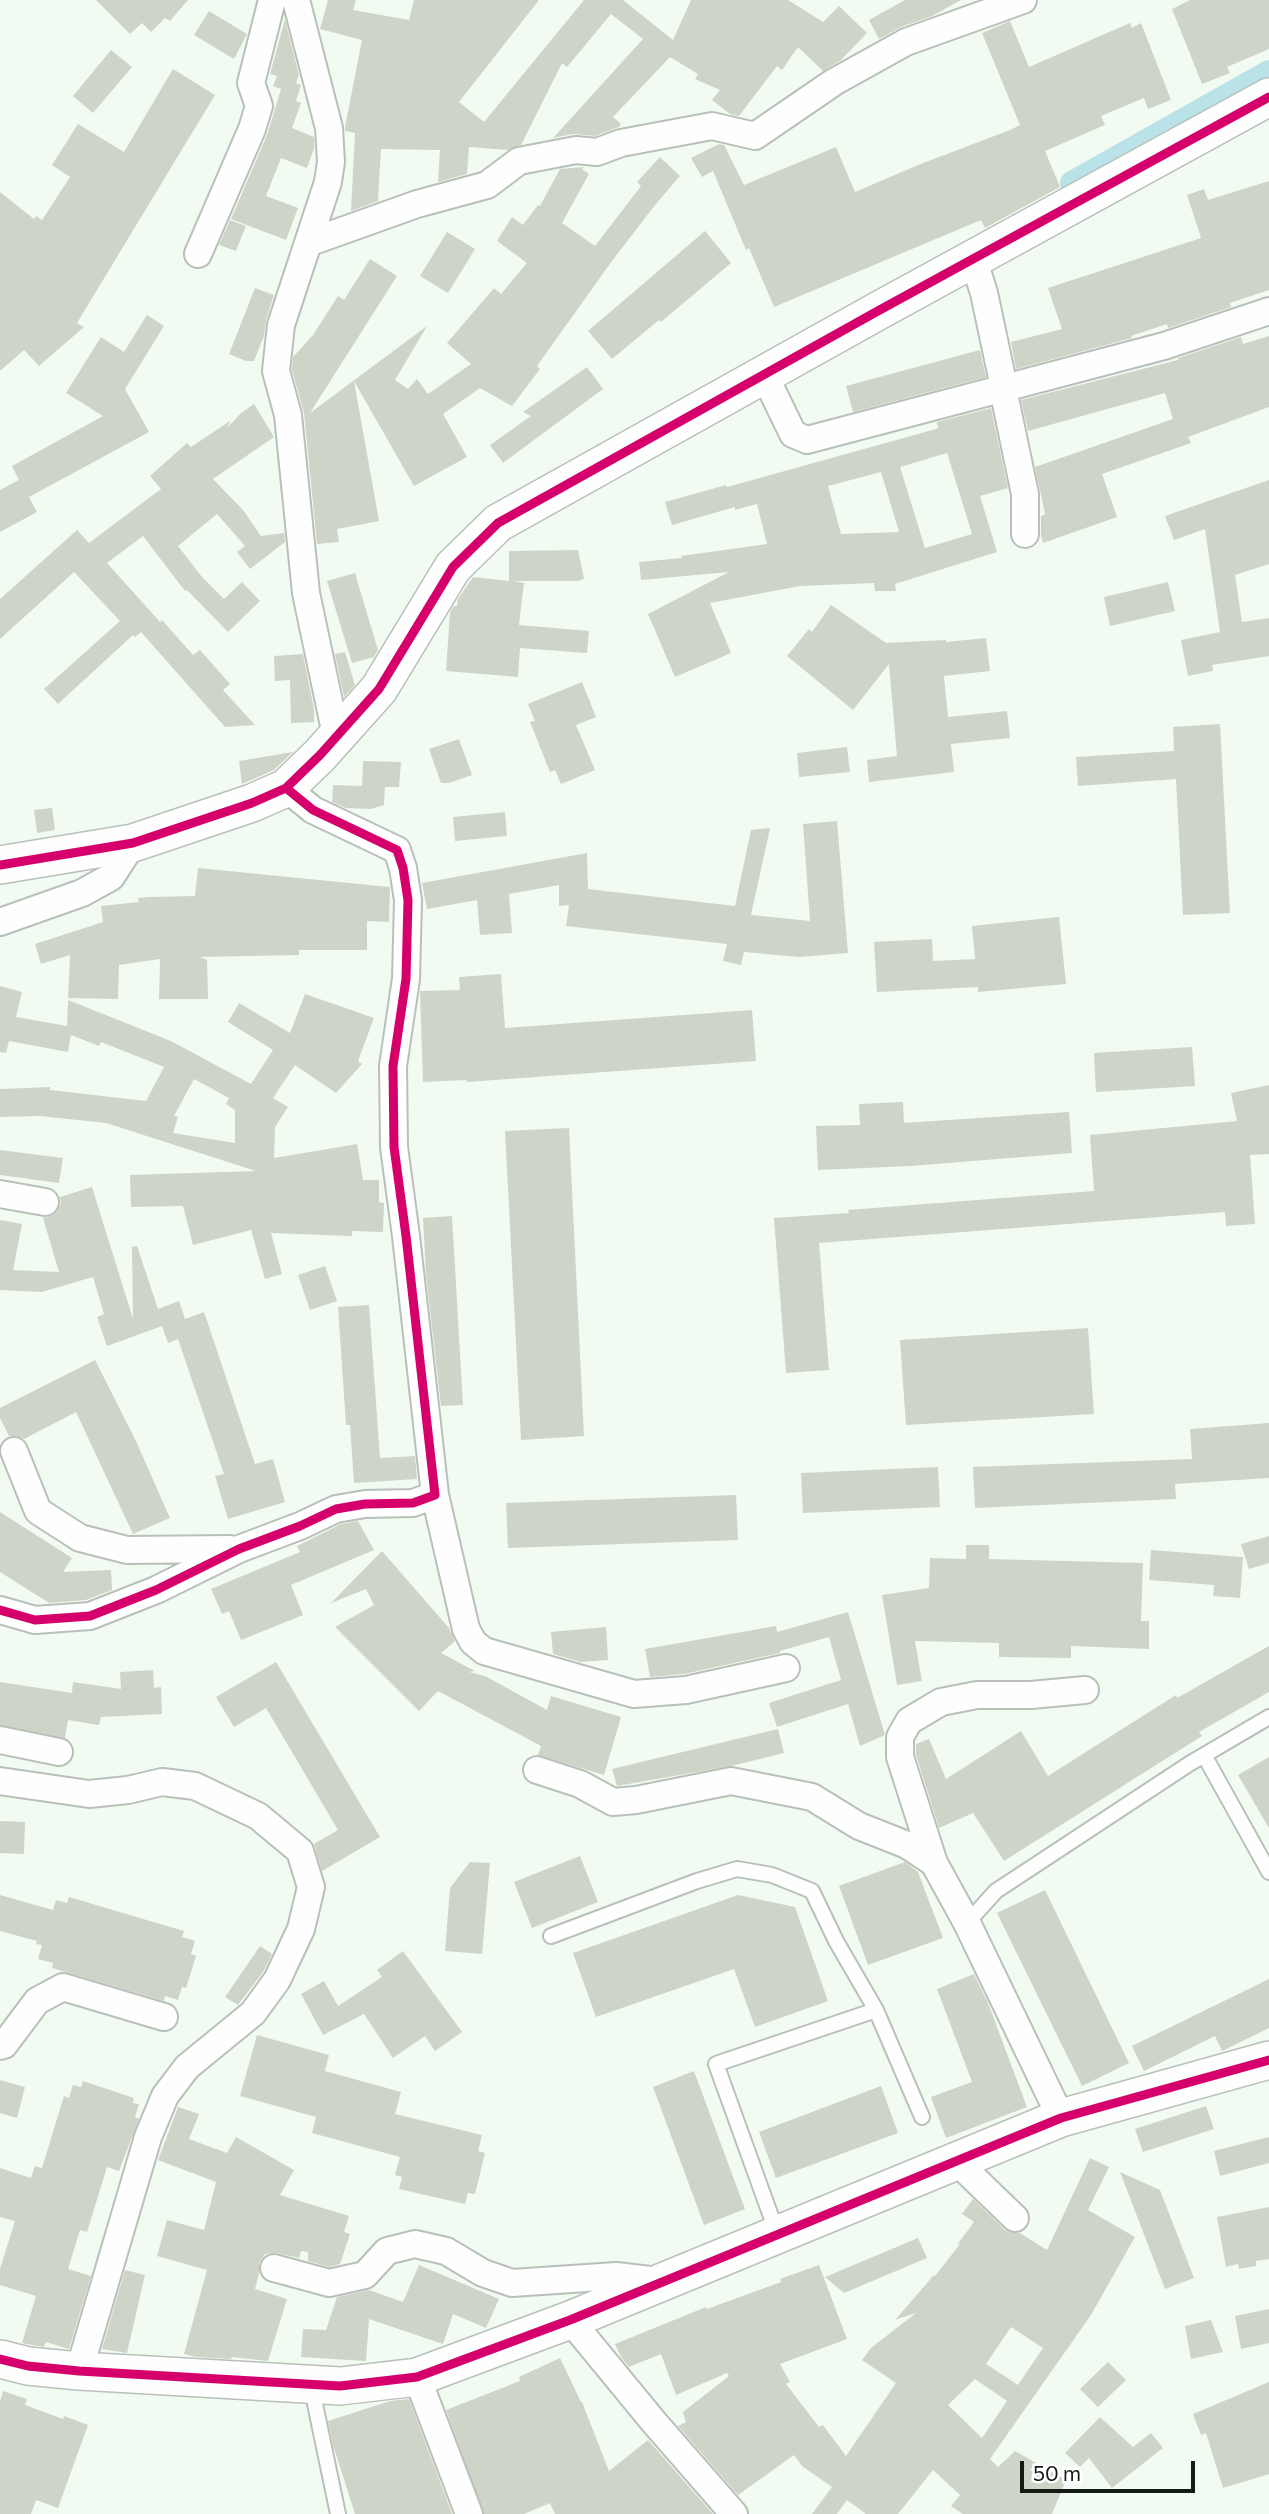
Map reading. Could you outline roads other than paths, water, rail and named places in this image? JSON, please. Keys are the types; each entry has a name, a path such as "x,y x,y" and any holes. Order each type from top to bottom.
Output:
{"street":[{"path":"198,254 252,129 259,106 251,83 272,0"},
{"path":"296,0 329,128 328,182 281,324 276,371 288,415 306,593 336,735"},
{"path":"308,243 417,204 487,186 519,161 576,150 597,152 621,143 712,126 755,136 834,82 906,42 1023,0"},
{"path":"0,865 134,842 286,789 379,689 453,567 498,523 973,258 1269,97"},
{"path":"973,258 984,293 1025,494 1025,534"},
{"path":"764,374 793,434 807,440 1164,346 1269,311"},
{"path":"286,789 313,810 397,850 403,868 408,900 406,979 393,1066 394,1147 407,1236 435,1495 466,1629 473,1642 484,1651 634,1694 686,1690 786,1668"},
{"path":"0,922 82,893 111,877 134,842"},
{"path":"0,1194 45,1202"},
{"path":"14,1451 38,1511 80,1538 127,1550 239,1549"},
{"path":"0,1610 35,1620 90,1616 156,1590 239,1549 336,1509 365,1504 413,1503 435,1495"},
{"path":"1061,2118 967,1923 934,1863 900,1757 900,1737 909,1721 941,1702 977,1695 1031,1695 1085,1690"},
{"path":"0,1740 59,1752"},
{"path":"537,1770 580,1784 613,1801 636,1800 731,1781 812,1797 859,1826 907,1845 934,1863"},
{"path":"0,1781 89,1794 128,1790 162,1782 195,1786 258,1815 300,1851 311,1887 300,1929 277,1980 253,2013 187,2067 165,2096 148,2137 79,2371"},
{"path":"0,2046 4,2045 37,2001 63,1987 164,2017"},
{"path":"0,2359 28,2366 79,2371 340,2386 417,2377 570,2320 1061,2118 1269,2060"},
{"path":"956,2161 1015,2218"},
{"path":"274,2268 328,2283 365,2274 387,2251 415,2244 446,2250 483,2273 512,2283 616,2276 664,2281"},
{"path":"570,2320 734,2514"},
{"path":"417,2377 469,2514"}],"lane":[{"path":"967,1923 996,1891 1204,1755 1269,1717"},
{"path":"1204,1755 1269,1872"},
{"path":"551,1936 737,1869 772,1875 812,1891 836,1941 876,2010 922,2117"},
{"path":"777,2235 716,2064 876,2010"},
{"path":"314,2384 315,2404 338,2514"}],"waterway":[{"path":"1072,183 1269,72"}]}
